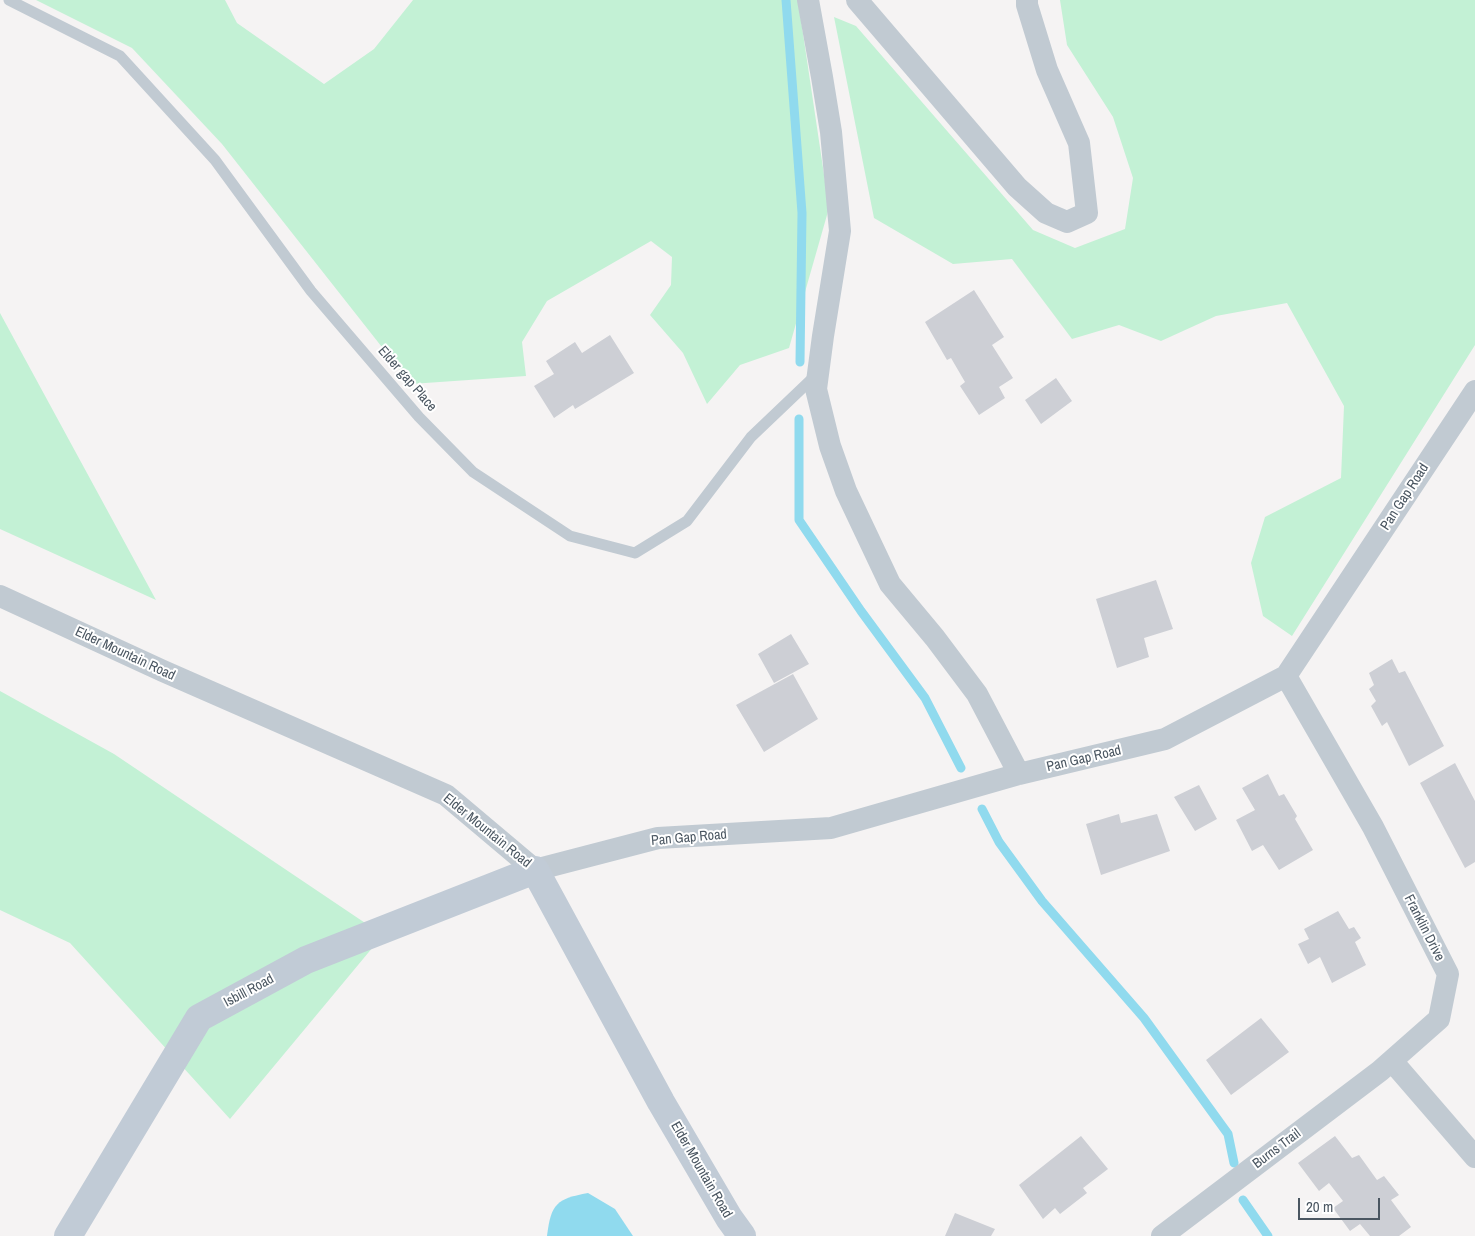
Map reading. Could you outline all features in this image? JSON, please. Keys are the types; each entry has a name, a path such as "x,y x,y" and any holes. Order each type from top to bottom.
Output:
{"street":[{"path":"808,0 830,132 840,231 816,389 830,446 846,491 890,584 935,638 977,694 1019,774"},
{"path":"857,0 1017,187 1046,213 1067,222 1087,213 1079,143 1047,70 1027,0"},
{"name":"Pan Gap Road","path":"535,870 658,838 831,828 1019,774 1160,741 1286,676 1475,391"},
{"name":"Elder Mountain Road","path":"0,596 163,671 446,795 535,870 661,1102 729,1218 742,1236"},
{"name":"Franklin Drive","path":"1286,676 1373,827 1448,974 1439,1019 1392,1061"},
{"name":"Isbill Road","path":"68,1236 200,1018 306,960 535,870"},
{"path":"1392,1061 1475,1157"},
{"name":"Burns Trail","path":"1162,1236 1392,1061"}],"lane":[{"name":"Elder gap Place","path":"9,0 120,56 215,160 311,291 419,417 473,472 570,536 635,553 687,521 750,437 818,373"}],"green space":[{"path":"36,0 225,0 237,23 324,84 374,49 413,0 798,0 829,208 789,348 740,365 707,404 683,353 650,315 671,285 672,257 651,241 547,301 522,342 526,376 411,384 222,144 132,48"},
{"path":"1060,0 1475,0 1475,345 1292,636 1263,616 1251,563 1265,517 1341,478 1344,406 1287,303 1216,316 1161,341 1119,325 1072,339 1012,259 953,264 874,218 834,17 856,26 1033,230 1075,248 1125,229 1133,178 1113,117 1067,45"},
{"path":"0,313 156,600 0,529"},
{"path":"0,691 114,754 383,935 230,1119 70,943 0,910"}],"water":[{"path":"588,1193 615,1209 633,1236 547,1236 551,1216 557,1204 569,1198"}],"building":[{"path":"974,290 1004,337 992,345 1013,378 999,387 1005,398 979,415 960,386 965,382 951,358 947,360 925,322"},
{"path":"610,335 634,373 575,409 573,405 554,418 534,386 554,374 546,361 575,342 582,353"},
{"path":"1056,378 1072,401 1041,424 1025,400"},
{"path":"1156,580 1173,629 1144,638 1149,657 1117,668 1096,599"},
{"path":"791,634 809,664 774,683 758,654"},
{"path":"1392,659 1399,673 1405,671 1444,746 1409,766 1387,722 1382,726 1371,706 1376,701 1369,689 1374,685 1369,673"},
{"path":"793,674 818,719 764,752 736,705"},
{"path":"1455,763 1475,801 1475,862 1465,868 1420,783"},
{"path":"1268,774 1279,796 1284,794 1297,816 1295,819 1313,850 1279,870 1263,845 1252,851 1236,820 1255,810 1242,788"},
{"path":"1199,785 1217,819 1195,831 1174,797"},
{"path":"1119,814 1121,823 1157,814 1170,851 1101,875 1086,824"},
{"path":"1338,911 1349,929 1354,927 1361,938 1355,942 1366,965 1332,983 1320,957 1308,964 1298,944 1309,939 1304,929"},
{"path":"1261,1018 1289,1052 1231,1095 1206,1060"},
{"path":"1081,1136 1108,1169 1083,1188 1087,1193 1060,1214 1055,1208 1043,1219 1019,1185"},
{"path":"1335,1136 1352,1158 1359,1155 1377,1180 1384,1176 1399,1195 1391,1200 1411,1227 1399,1236 1370,1236 1360,1224 1350,1231 1333,1208 1343,1201 1329,1183 1319,1191 1298,1163"},
{"path":"955,1213 995,1229 991,1236 945,1236"}],"waterway":[{"path":"786,0 802,213 800,362"},
{"path":"799,419 799,520 861,611 925,698 961,768"},
{"path":"982,809 999,842 1042,901 1144,1018 1228,1134 1234,1163"},
{"path":"1243,1200 1268,1236"}]}
